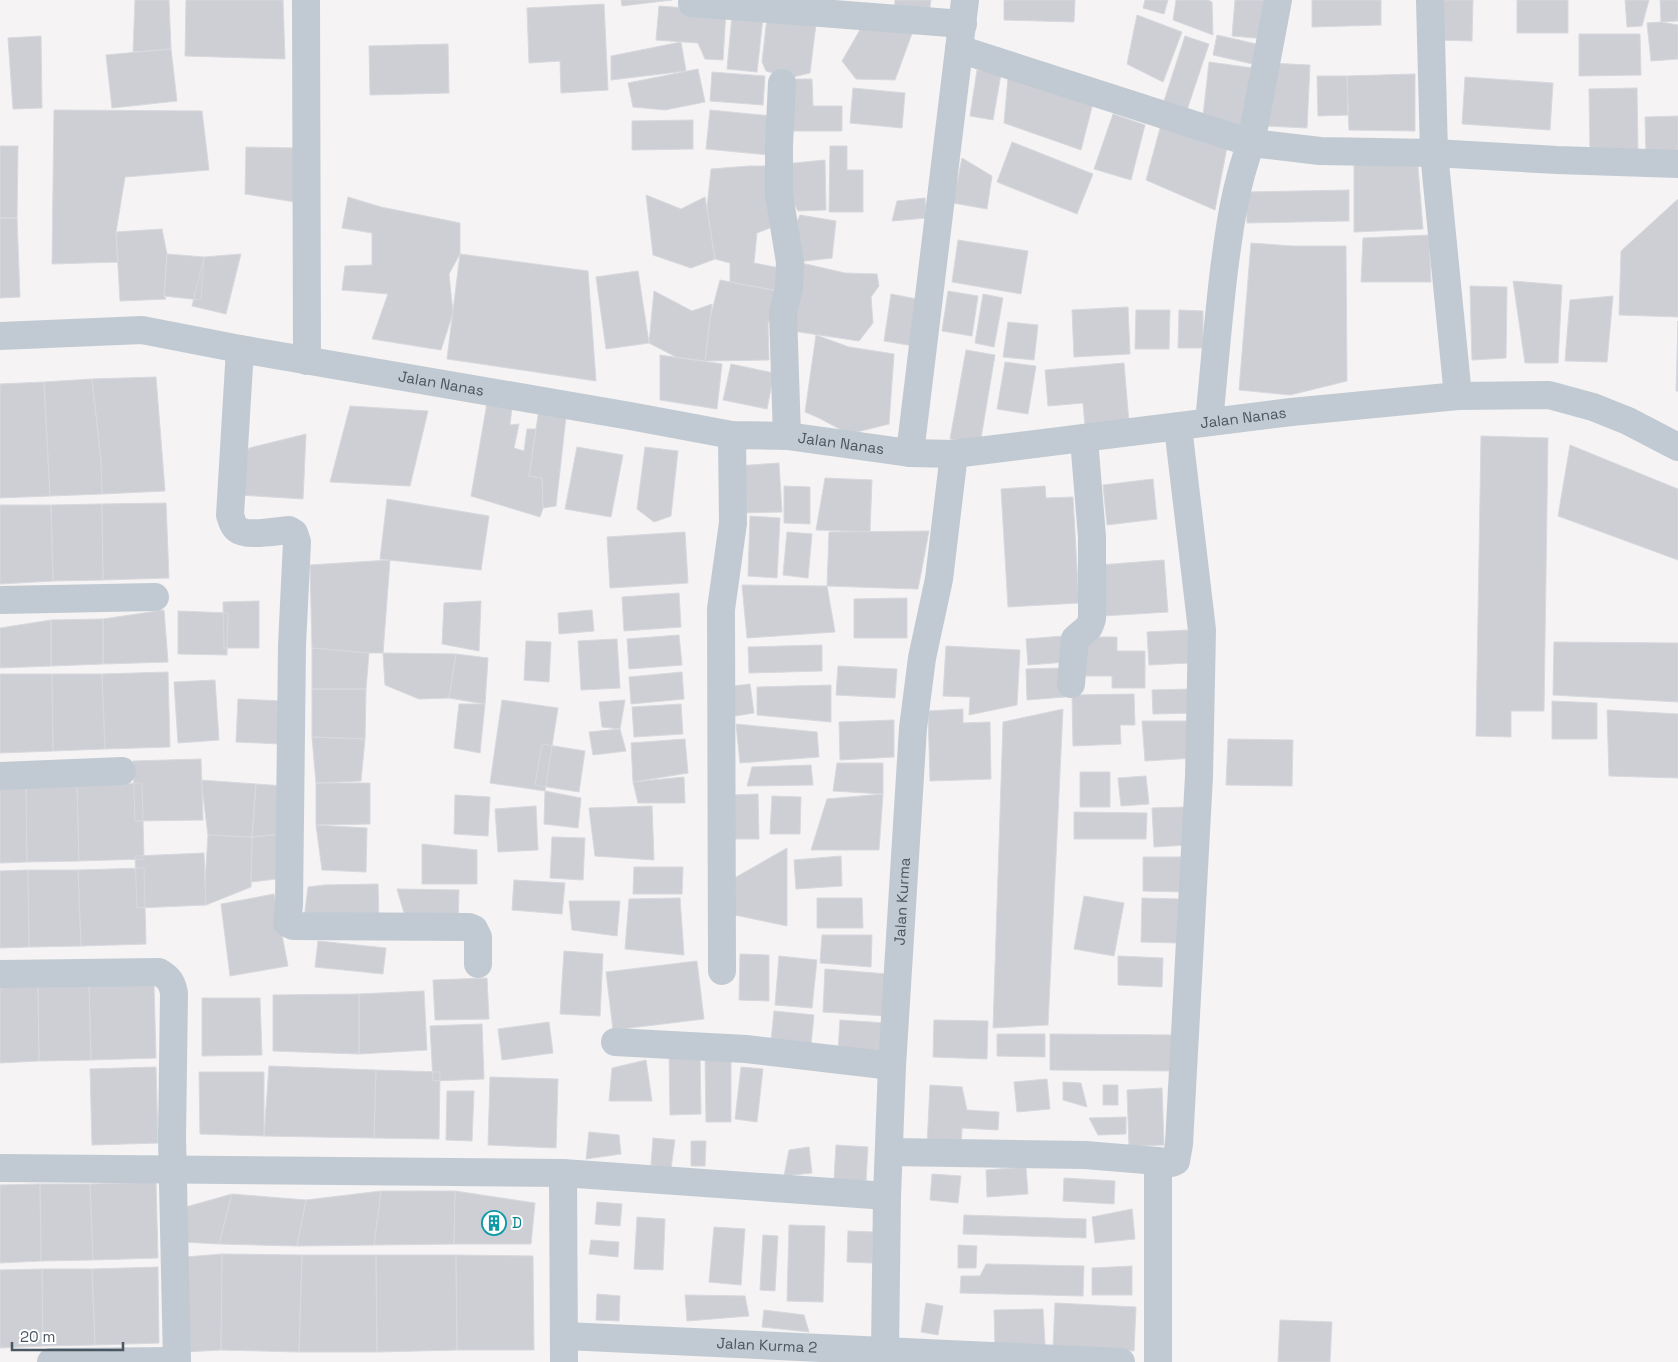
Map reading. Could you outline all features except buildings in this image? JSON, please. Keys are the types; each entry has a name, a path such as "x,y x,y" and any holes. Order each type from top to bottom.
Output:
{"street":[{"path":"306,0 307,361"},
{"path":"1209,422 1219,312 1233,206 1251,143 1278,0"},
{"path":"1430,0 1434,153 1458,396"},
{"path":"692,2 962,24 1251,143 1320,151 1434,153 1678,164"},
{"path":"910,453 962,24"},
{"path":"782,83 779,188 790,262 789,288 783,314 786,436"},
{"name":"Jalan Nanas","path":"0,336 142,330 307,361 732,435 786,436 910,453 954,454 1209,422 1458,396 1554,396 1602,410 1678,447"},
{"path":"240,349 230,515 232,524 238,531 247,534 289,530 294,533 297,542 292,645 289,905 287,922 293,926 474,928 477,932 478,964"},
{"path":"890,1152 1085,1155 1176,1162 1179,1144 1199,776 1202,630 1178,427"},
{"path":"722,971 721,609 733,523 732,435"},
{"path":"1071,684 1075,639 1088,627 1092,619 1092,537 1084,439"},
{"name":"Jalan Kurma","path":"885,1352 887,1196 892,1066 912,728 922,658 939,579 954,454"},
{"path":"0,600 155,597"},
{"path":"0,776 122,771"},
{"path":"0,974 159,972 168,977 172,982 174,993 173,1169 177,1361 51,1362"},
{"path":"614,1042 746,1049 892,1066"},
{"path":"1158,1161 1158,1362"},
{"path":"0,1168 563,1172 887,1196"},
{"path":"563,1172 564,1349"},
{"name":"Jalan Kurma 2","path":"564,1349 885,1352 1121,1362"}],"place":[{"name":"D","path":"494,1223"}]}
